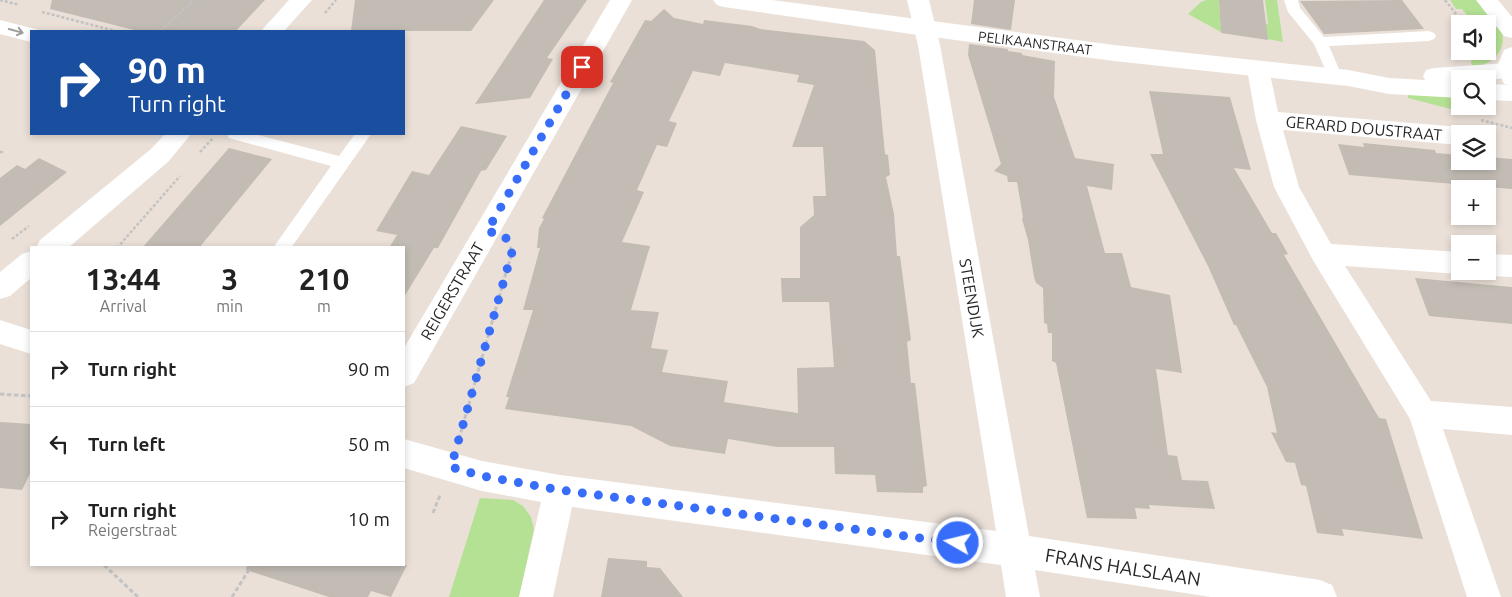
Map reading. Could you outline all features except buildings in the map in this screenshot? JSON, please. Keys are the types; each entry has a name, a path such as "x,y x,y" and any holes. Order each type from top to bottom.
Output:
{"street":[{"path":"273,30 301,0"},
{"name":"REIGERSTRAAT","path":"405,372 621,0"},
{"name":"PELIKAANSTRAAT","path":"724,0 926,29 1258,69 1341,77 1389,86 1451,89"},
{"name":"STEENDIJK","path":"918,0 926,29 1023,597"},
{"path":"1487,0 1512,31"},
{"path":"0,27 30,36"},
{"name":"GERARD DOUSTRAAT","path":"1258,69 1268,120 1287,187 1323,254 1423,414 1484,597"},
{"name":"PELIKAANSTRAAT","path":"1341,77 1511,74"},
{"name":"PELIKAANSTRAAT","path":"1496,86 1511,74"},
{"name":"GERARD DOUSTRAAT","path":"1268,120 1451,135"},
{"path":"51,246 160,155 178,135"},
{"path":"1323,254 1451,262"},
{"path":"0,288 30,263"},
{"path":"1496,265 1512,266"},
{"path":"0,332 30,342"},
{"path":"1423,414 1512,422"},
{"name":"FRANS HALSLAAN","path":"405,454 482,476 560,490 1015,550 1320,597"},
{"path":"536,597 560,490"}],"lane":[{"path":"1291,0 1293,9 1320,42 1341,77"},
{"path":"1320,42 1429,36"},
{"path":"238,135 342,163"},
{"path":"282,246 362,135"}],"path":[{"path":"0,0 27,8"},
{"path":"161,30 194,0"},
{"path":"1445,0 1457,15"},
{"path":"36,10 112,30"},
{"path":"1501,125 1512,128"},
{"path":"198,155 215,135"},
{"path":"119,246 185,169"},
{"path":"433,513 451,467 512,252 505,236 487,231"},
{"path":"0,394 30,396"},
{"path":"105,566 138,597"},
{"path":"232,597 251,566"}],"green space":[{"path":"1206,0 1219,0 1221,32 1188,14"},
{"path":"1265,0 1277,0 1283,42 1267,39 1265,24 1268,24"},
{"path":"1450,0 1481,0 1492,15 1467,15 1462,9 1456,9"},
{"path":"1496,27 1499,27 1503,41 1496,56"},
{"path":"1472,60 1491,60 1474,67"},
{"path":"1408,93 1451,95 1451,109 1408,98"},
{"path":"480,498 513,500 523,506 531,517 534,529 519,597 449,597"}],"route":[{"path":"582,67 487,231 505,236 512,252 451,467 482,476 560,490 958,543"}]}
